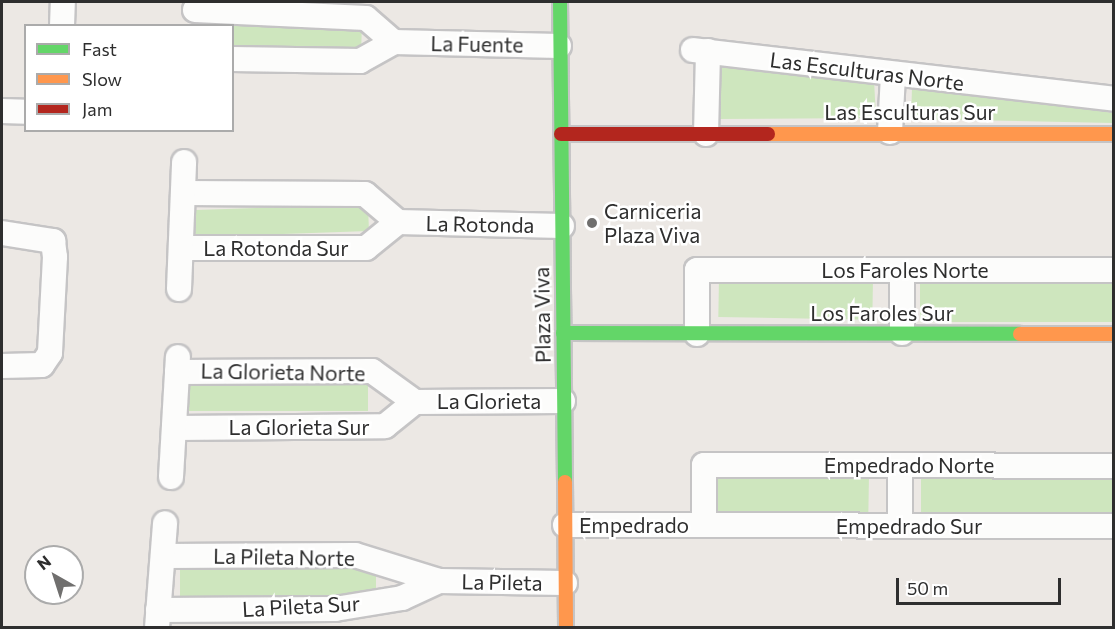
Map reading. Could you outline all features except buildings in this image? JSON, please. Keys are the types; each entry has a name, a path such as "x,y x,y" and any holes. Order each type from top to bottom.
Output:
{"street":[{"path":"62,24 63,2"},
{"name":"Plaza Viva","path":"560,2 566,627"},
{"path":"195,12 366,18 394,42 360,61 234,59"},
{"name":"La Fuente","path":"394,42 560,46"},
{"name":"Las Esculturas Norte","path":"706,134 700,51 1113,99"},
{"path":"890,132 893,75"},
{"path":"2,111 24,112"},
{"name":"Las Esculturas Sur","path":"561,134 890,132 1113,134"},
{"path":"179,289 184,162"},
{"path":"183,193 365,194 398,222"},
{"name":"La Rotonda","path":"398,222 562,226"},
{"name":"La Rotonda Sur","path":"181,248 366,248 398,222"},
{"path":"2,233 52,241 55,257 50,353 42,365 2,366"},
{"name":"Los Faroles Norte","path":"697,333 697,270 1113,270"},
{"path":"902,270 902,333"},
{"name":"Los Faroles Sur","path":"563,333 1113,334"},
{"name":"La Glorieta Norte","path":"174,428 177,364 372,371 415,402"},
{"name":"La Glorieta","path":"415,402 563,401"},
{"name":"La Glorieta Sur","path":"174,428 385,426 415,402"},
{"path":"171,477 174,428"},
{"name":"Empedrado Norte","path":"704,525 704,465 1113,466"},
{"path":"900,465 900,526"},
{"path":"158,619 165,523"},
{"name":"Empedrado","path":"565,525 704,525"},
{"name":"Empedrado Sur","path":"704,525 1113,526"},
{"name":"La Pileta Norte","path":"163,556 355,555 439,581"},
{"name":"La Pileta","path":"439,581 565,583"},
{"name":"La Pileta Sur","path":"158,619 335,609 402,598 439,581"}],"green space":[{"path":"198,17 362,24 361,54 234,48 234,24 198,24"},
{"path":"719,62 874,80 876,118 717,119"},
{"path":"912,87 1114,113 1113,123 911,119"},
{"path":"368,204 369,231 190,237 189,210"},
{"path":"719,278 873,281 872,320 718,317"},
{"path":"920,278 1113,278 1113,322 920,322"},
{"path":"188,382 368,382 368,411 188,411"},
{"path":"716,474 869,477 868,516 715,513"},
{"path":"921,474 1113,474 1113,517 921,517"},
{"path":"180,565 376,565 376,597 180,597"}],"traffic: fast":[{"path":"560,2 565,482"},
{"path":"563,333 1020,334"}],"traffic: slow":[{"path":"768,134 1114,134"},
{"path":"1020,334 1114,334"},
{"path":"565,482 566,628"}],"traffic: jam":[{"path":"561,134 768,134"}],"place":[{"name":"Carniceria Plaza Viva","path":"592,223"}]}
